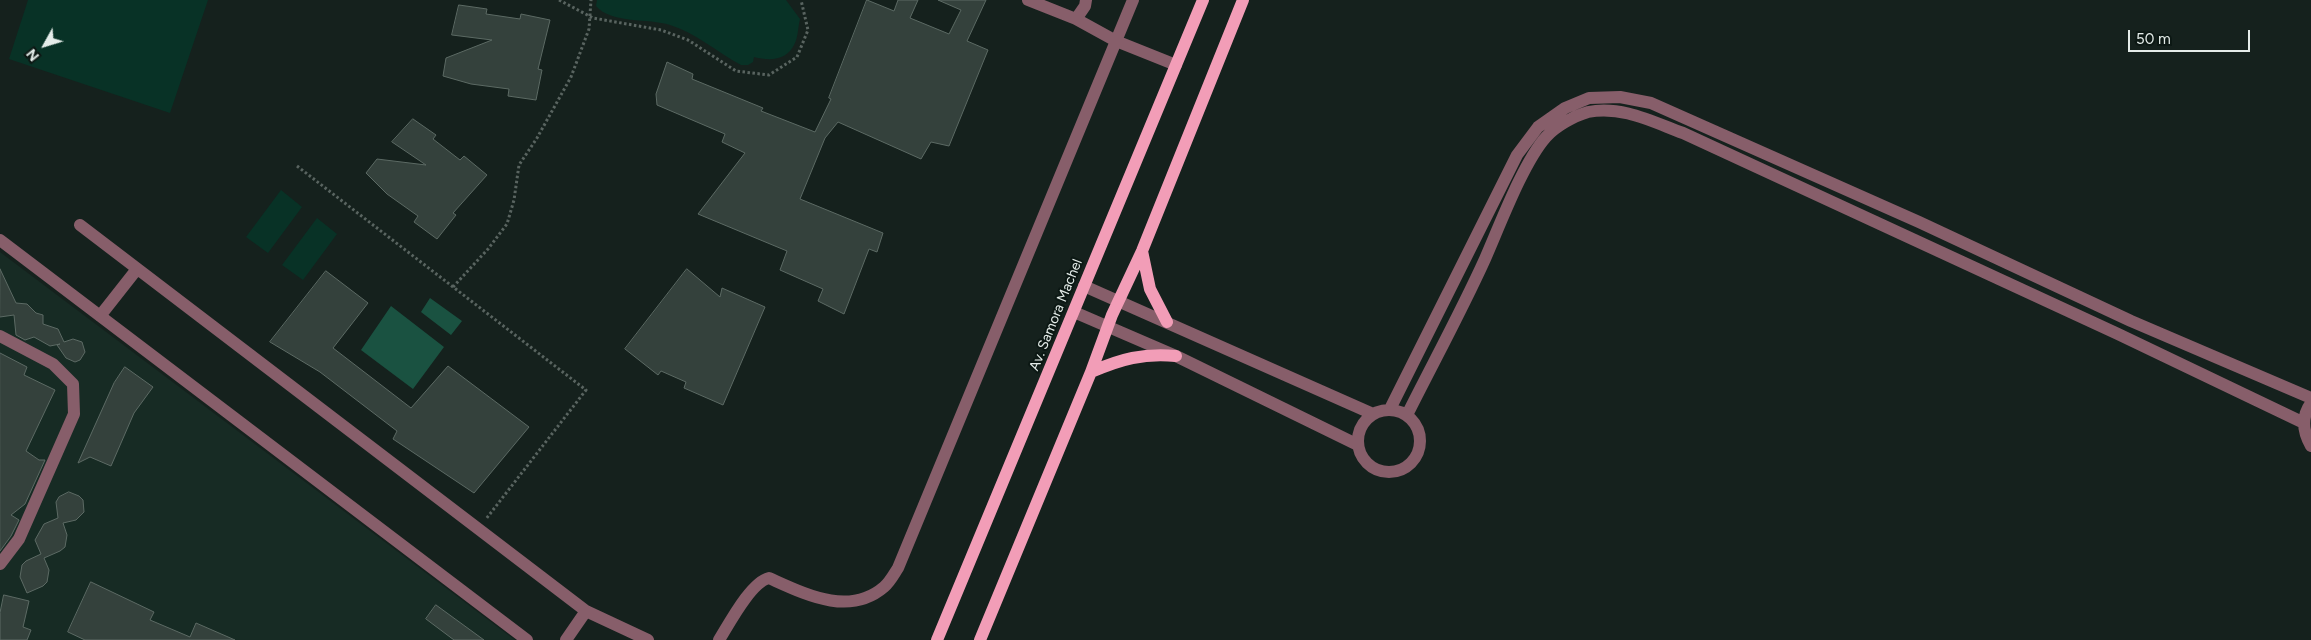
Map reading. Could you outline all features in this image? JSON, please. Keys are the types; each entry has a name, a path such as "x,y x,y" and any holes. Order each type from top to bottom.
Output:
{"main road":[{"name":"Av. Samora Machel","path":"936,640 1203,0"},
{"path":"980,640 1118,302 1142,251 1243,0"},
{"path":"1142,251 1150,289 1167,322"},
{"path":"1091,372 1113,362 1135,357 1152,354 1176,356"}],"street":[{"path":"1028,0 1076,19 1116,41 1176,65"},
{"path":"1076,19 1085,6 1086,0"},
{"path":"719,640 748,596 765,579 769,578 805,594 842,603 863,600 885,586 898,568 1133,0"},
{"path":"1390,409 1517,156 1538,127 1564,108 1589,98 1620,97 1651,103 1711,129 1919,222 2131,321 2311,398"},
{"path":"1407,415 1482,266 1528,165 1546,137 1567,121 1588,112 1607,110 1628,113 1683,133 2118,334 2304,423"},
{"path":"80,226 586,611 648,640"},
{"path":"0,240 527,640"},
{"path":"100,316 137,269"},
{"path":"1084,286 1372,414"},
{"path":"1074,312 1176,356 1358,445"},
{"path":"0,336 52,364 73,384 74,414 19,539 0,564"},
{"path":"2311,403 2304,417 2306,436 2311,446"},
{"path":"1390,409 1407,415 1418,428 1421,446 1413,463 1398,472 1380,472 1365,462 1358,445 1360,428 1372,414 1390,409"},
{"path":"566,640 586,611"}],"path":[{"path":"559,0 590,16 661,30 688,40 736,71 769,76 797,57 801,48 808,30 801,0"},
{"path":"453,287 488,250 507,224 514,200 519,165 537,138 571,77 589,29 591,0"},
{"path":"297,166 586,390 478,529"}],"shaded area":[{"path":"28,0 208,0 170,113 9,59"},
{"path":"597,0 786,0 800,19 796,41 792,49 787,53 772,59 754,57 753,62 748,65 741,65 680,28 661,23 611,16 596,6"},
{"path":"281,190 302,207 268,253 246,237"},
{"path":"317,218 337,234 303,280 282,265"},
{"path":"0,252 162,374 515,640 0,640"},
{"path":"430,298 462,321 451,335 421,312"},
{"path":"391,306 444,347 413,389 361,350"}],"building":[{"path":"867,0 894,11 898,0 918,0 910,18 949,34 961,10 938,0 986,0 967,41 988,50 949,146 931,142 921,159 838,122 825,138 800,199 883,233 877,252 869,249 844,314 818,301 823,289 780,270 787,251 698,214 745,153 722,142 725,134 657,105 656,94 667,62 693,74 692,79 763,108 761,111 815,132 831,99 829,98"},
{"path":"459,5 487,9 486,14 520,19 521,14 550,20 538,69 542,70 536,100 508,96 509,89 471,84 443,76 446,58 492,40 452,35"},
{"path":"413,119 436,135 433,139 460,160 464,156 487,175 453,213 456,215 437,239 414,222 418,216 387,194 366,173 377,159 426,165 392,142"},
{"path":"0,269 16,303 27,304 36,313 43,315 43,324 58,329 64,342 73,339 82,342 85,352 80,360 75,362 66,358 57,345 60,344 50,346 34,337 25,340 16,335 14,315 0,317"},
{"path":"687,269 720,297 722,288 765,307 723,405 684,388 686,382 661,371 658,375 625,349"},
{"path":"326,271 368,303 333,348 411,408 448,366 529,427 474,493 393,439 397,431 320,372 270,342"},
{"path":"0,353 27,367 24,375 55,390 26,451 39,460 45,460 25,504 11,515 19,520 11,536 0,551"},
{"path":"125,367 153,387 134,413 111,466 90,457 78,463 114,383"},
{"path":"69,492 83,500 84,512 76,520 63,523 67,535 65,547 44,558 49,570 47,582 43,586 27,593 20,577 22,565 41,554 35,540 44,524 58,518 56,502 59,497"},
{"path":"91,582 154,612 150,620 190,637 196,623 235,640 85,640 68,632"},
{"path":"4,595 29,601 23,627 31,630 27,640 0,640 0,613"},
{"path":"436,605 484,640 454,640 426,619"}]}
